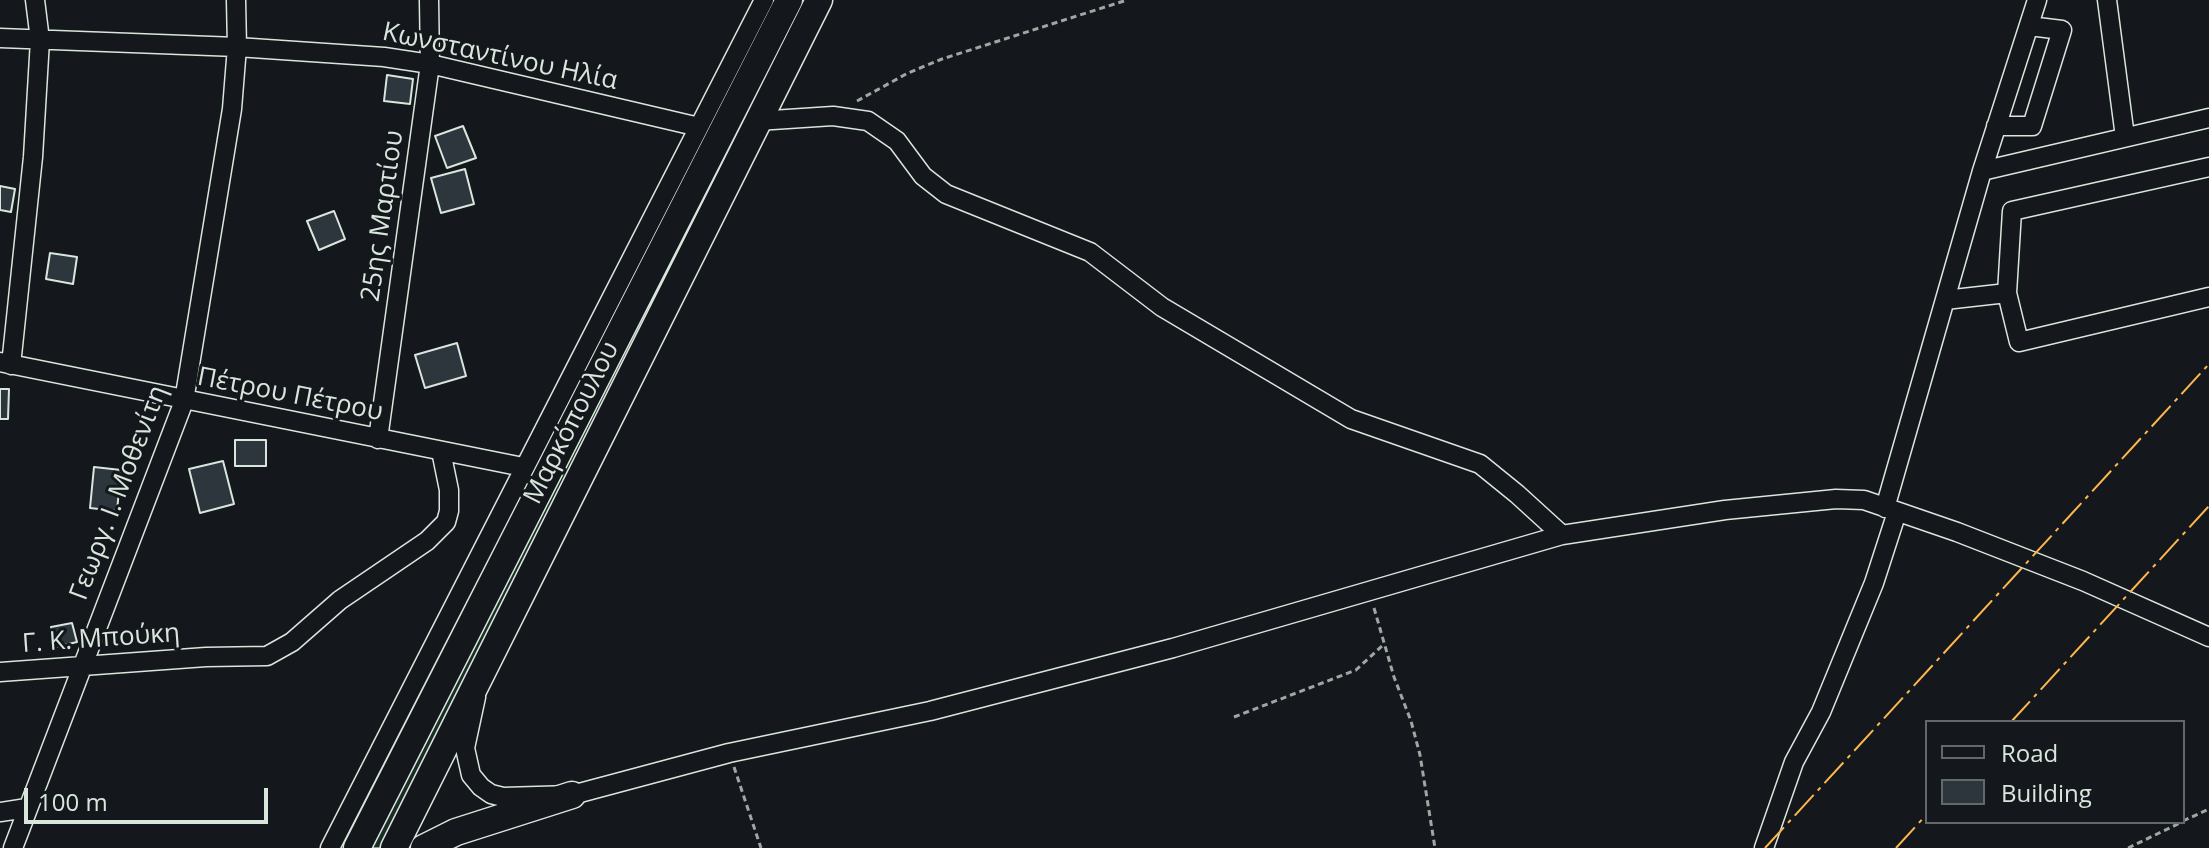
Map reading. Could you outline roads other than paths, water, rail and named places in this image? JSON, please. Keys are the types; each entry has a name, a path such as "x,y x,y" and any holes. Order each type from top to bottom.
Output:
{"highway":[{"name":"Μαρκόπουλου","path":"357,848 789,0"},
{"name":"Μαρκόπουλου","path":"394,848 819,0"},
{"path":"424,848 456,832 572,795"}],"street":[{"path":"5,364 33,157 40,40 35,0"},
{"name":"Γεωργ. Ι. Μοθενίτη","path":"13,848 184,401 232,109 237,47 236,0"},
{"name":"25ης Μαρτίου","path":"378,439 430,64 429,0"},
{"path":"330,848 764,0"},
{"path":"1764,848 1794,762 1821,712 1874,583 1945,300 1982,171 2037,0"},
{"path":"2107,0 2125,137"},
{"path":"1996,126 2032,126 2062,30 2029,26"},
{"name":"Κωνσταντίνου Ηλία","path":"0,38 237,47 384,57 430,64 699,127"},
{"path":"757,121 833,116 868,121 897,141 923,176 946,194 1090,252 1162,307 1351,419 1480,464 1562,535"},
{"path":"1982,171 2209,118"},
{"path":"2209,167 2012,211 2007,293 2019,342 2209,297"},
{"path":"1945,300 2007,293"},
{"name":"Πέτρου Πέτρου","path":"5,364 523,467"},
{"name":"Γ. Κ. Μπούκη","path":"0,672 206,657 267,656 292,642 340,600 427,541 446,522 449,490 441,451"},
{"path":"480,679 465,748 471,775 491,794 503,797 572,795 729,753 930,711 1173,648 1562,535 1725,510 1836,499 1864,500 1957,532 2083,581 2209,637"},
{"path":"0,812 27,808"}]}
